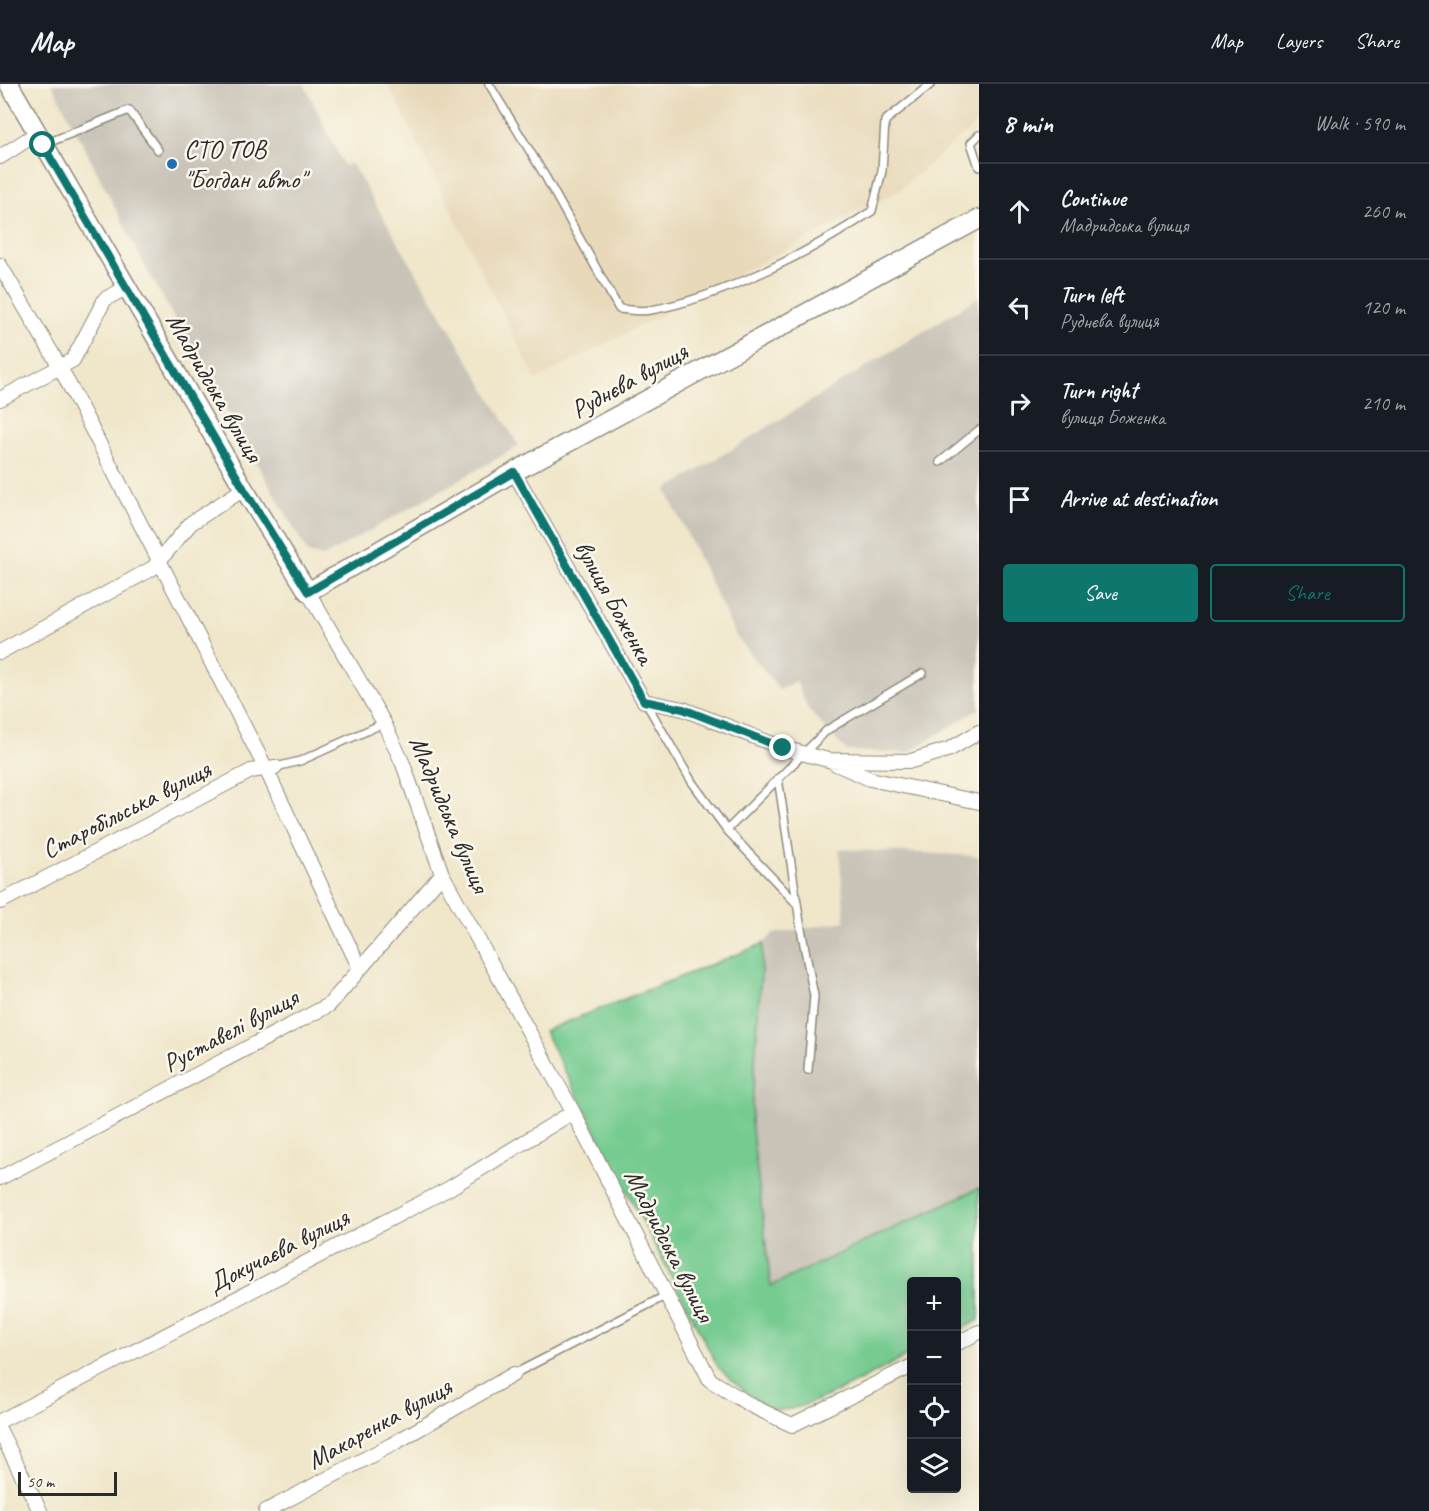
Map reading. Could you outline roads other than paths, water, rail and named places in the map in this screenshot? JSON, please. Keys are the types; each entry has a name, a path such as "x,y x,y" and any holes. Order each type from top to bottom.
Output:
{"street":[{"name":"Мадридська вулиця","path":"9,84 244,489 308,592 384,723 404,764 442,874 573,1112 710,1380 752,1406 792,1425 907,1368"},
{"path":"0,158 40,139"},
{"name":"Руднєва вулиця","path":"308,592 514,472 979,219"},
{"path":"0,265 60,367 159,561 271,768 360,969"},
{"path":"0,399 73,360 105,299 128,287"},
{"name":"вулиця Боженка","path":"514,472 644,701 683,709 828,760 911,761 950,749 979,732"},
{"path":"0,652 153,568 191,523 244,489"},
{"path":"828,760 870,779 979,802"},
{"name":"Старобільська вулиця","path":"0,902 251,771 271,768"},
{"name":"Руставелі вулиця","path":"0,1178 329,1005 442,874"},
{"name":"Докучаєва вулиця","path":"0,1421 448,1189 573,1112"},
{"path":"961,1342 979,1332"},
{"name":"Макаренка вулиця","path":"266,1511 372,1456 514,1374"},
{"path":"0,1431 40,1511"}],"lane":[{"path":"489,84 545,176 619,309 649,311 726,288 835,236 872,211 882,171 885,121 932,84"},
{"path":"40,139 129,110 158,150"},
{"path":"979,135 971,143 979,166"},
{"path":"940,462 979,430"},
{"path":"728,830 827,730 923,673"},
{"path":"644,701 692,782 728,830 797,905"},
{"path":"271,768 300,761 384,723"},
{"path":"778,778 797,905 814,996 808,1070"},
{"path":"514,1374 667,1295"}],"place":[{"name":"СТО ТОВ \"Богдан авто\"","path":"172,164"}]}
